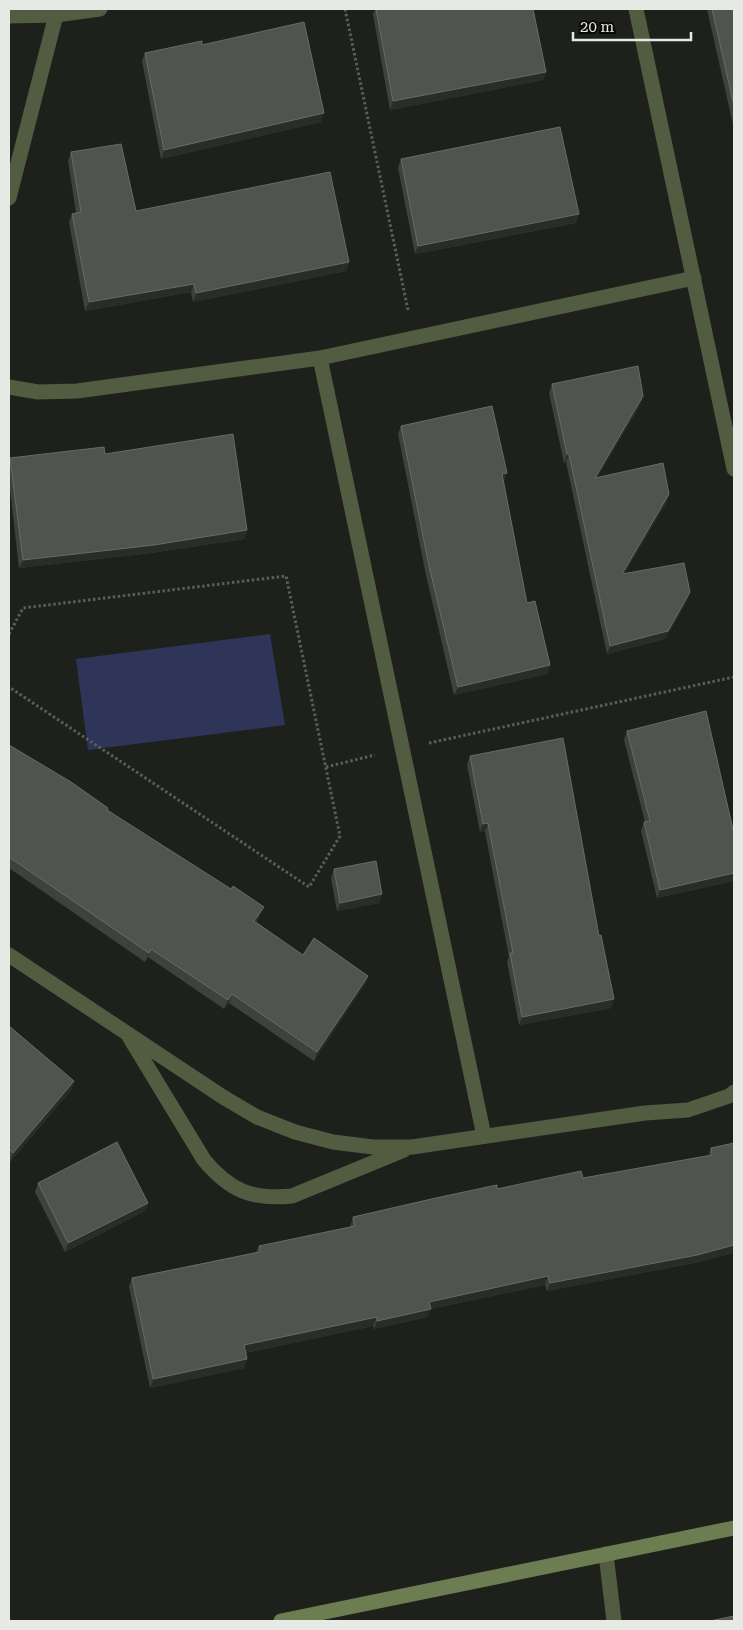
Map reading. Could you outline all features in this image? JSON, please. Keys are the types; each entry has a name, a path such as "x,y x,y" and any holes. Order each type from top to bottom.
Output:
{"street":[{"path":"9,16 56,14 100,9"},
{"path":"636,9 734,469"},
{"path":"9,198 56,14"},
{"path":"9,387 38,392 77,391 320,358 694,278"},
{"path":"320,358 484,1136"},
{"path":"9,955 223,1097 258,1117 294,1132 333,1142 373,1147 412,1146 645,1113 688,1110 728,1096 734,1092"},
{"path":"128,1034 204,1160 218,1176 235,1188 254,1195 273,1198 292,1196 412,1146"},
{"path":"282,1621 734,1528"},
{"path":"606,1554 614,1621"}],"path":[{"path":"345,9 414,338"},
{"path":"9,634 23,608 286,576 340,836 310,887 9,687"},
{"path":"326,767 734,676"}],"shaded area":[{"path":"270,634 285,725 88,750 76,659"}],"building":[{"path":"376,9 533,9 546,72 393,101"},
{"path":"712,9 734,9 734,106"},
{"path":"304,22 324,113 164,150 145,53 202,41 202,45"},
{"path":"560,127 579,214 418,246 401,159"},
{"path":"121,144 136,211 330,172 349,262 196,293 194,284 89,302 72,214 81,212 71,152"},
{"path":"638,366 643,396 595,478 663,463 669,494 622,574 684,563 690,592 668,631 610,646 552,384"},
{"path":"492,406 507,473 502,474 527,603 535,601 550,665 458,687 429,566 401,426"},
{"path":"233,434 247,530 154,545 23,560 10,458 104,447 105,454"},
{"path":"706,711 734,834 734,873 660,890 644,822 650,821 627,731"},
{"path":"563,738 599,936 601,935 614,999 522,1017 510,953 513,953 488,823 483,824 470,756"},
{"path":"9,745 71,782 108,808 107,810 231,889 233,886 264,907 254,921 303,955 314,938 368,976 317,1052 232,994 228,1000 151,949 149,953 9,857"},
{"path":"376,861 382,894 340,903 334,869"},
{"path":"9,1026 74,1081 13,1153 9,1149"},
{"path":"117,1142 148,1203 68,1243 38,1183"},
{"path":"734,1143 734,1245 697,1255 550,1283 548,1276 429,1302 431,1309 377,1321 377,1317 244,1345 247,1359 153,1379 132,1278 260,1252 259,1246 355,1226 353,1217 436,1198 497,1185 497,1189 581,1171 583,1178 712,1155 711,1148"},
{"path":"734,1616 734,1621 710,1621"}]}
